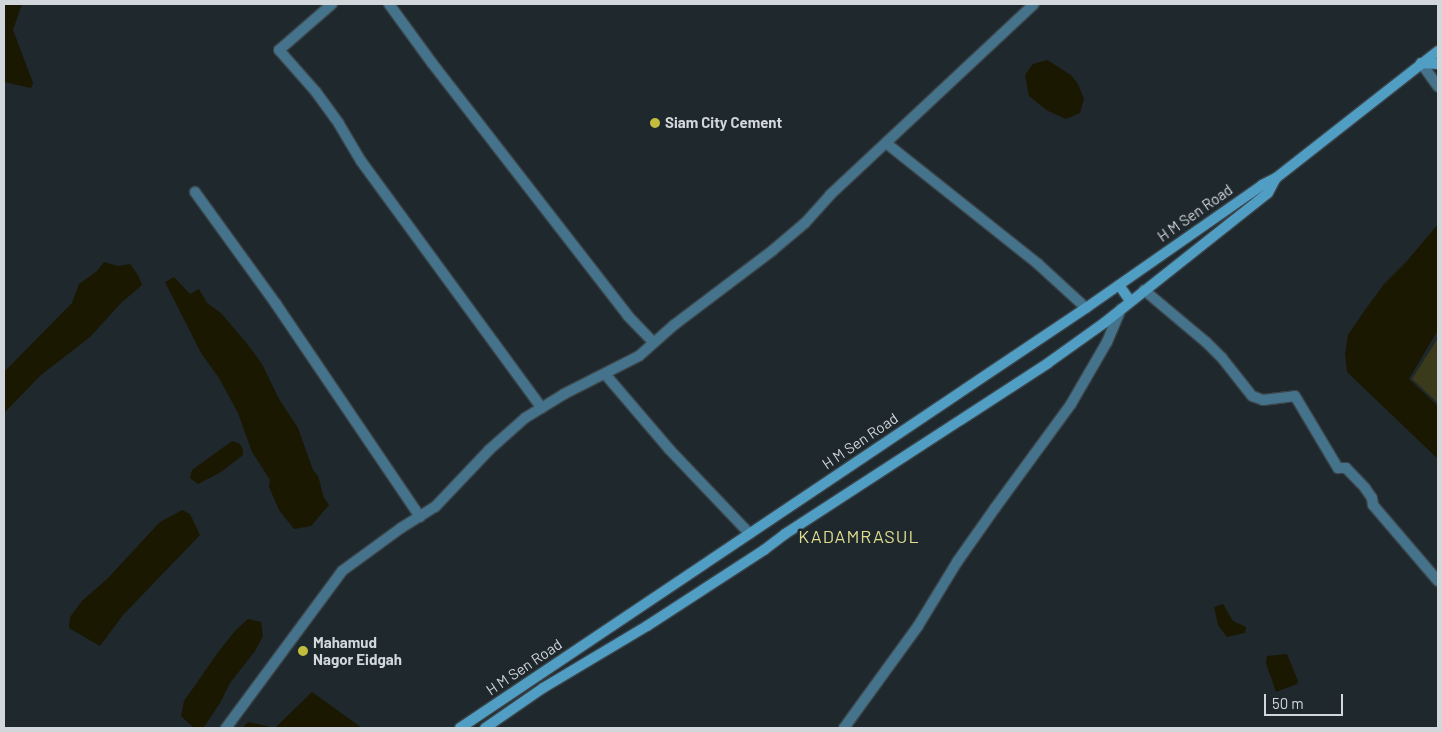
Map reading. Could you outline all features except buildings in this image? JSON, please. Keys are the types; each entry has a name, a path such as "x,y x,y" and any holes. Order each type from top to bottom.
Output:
{"main road":[{"name":"H M Sen Road","path":"460,728 1086,308 1262,184 1276,178 1438,51"},
{"path":"1421,63 1438,64"},
{"name":"H M Sen Road","path":"485,728 543,688 647,626 739,567 785,534 1040,368 1122,308 1268,193 1276,178"},
{"path":"1119,285 1130,301"}],"street":[{"path":"332,4 279,50 316,92 366,168 542,408"},
{"path":"389,4 432,63 628,316 654,343"},
{"path":"226,728 342,571 435,507 489,450 526,418 564,394 639,356 805,223 830,195 1034,4"},
{"path":"1421,63 1438,86"},
{"path":"886,143 1038,264 1086,308"},
{"path":"195,192 276,304 420,517"},
{"path":"1144,290 1206,342 1222,358 1252,396 1263,400 1295,396 1338,468 1346,468 1365,488 1372,498 1373,505 1438,581"},
{"path":"844,728 918,626 990,515 1071,404 1107,342 1122,308"},
{"path":"605,374 669,450 750,534"}],"shaded area":[{"path":"4,4 22,4 13,30 33,83 31,88 4,82"},
{"path":"1047,60 1071,75 1078,84 1084,99 1080,113 1066,119 1048,111 1029,96 1025,75 1033,64"},
{"path":"1438,224 1438,330 1409,379 1438,406 1438,459 1347,372 1345,354 1348,335 1365,310 1384,284 1407,261"},
{"path":"104,262 118,266 130,264 142,285 121,303 90,337 41,375 4,413 4,372 72,303 79,284 97,271"},
{"path":"174,277 190,294 199,289 207,303 221,313 248,345 262,364 279,399 298,428 313,470 318,476 324,498 329,505 311,526 294,529 279,510 269,487 270,480 252,452 238,413 219,378 201,353 165,282"},
{"path":"1438,338 1438,403 1412,379"},
{"path":"232,441 240,444 243,455 221,472 198,484 190,478 192,470"},
{"path":"182,510 190,514 200,535 123,615 100,646 69,628 70,617 82,601 108,578 160,522"},
{"path":"1223,604 1233,621 1246,627 1245,633 1227,637 1218,625 1214,607"},
{"path":"248,619 261,622 263,636 255,651 230,683 220,703 204,727 194,728 181,716 184,701 219,651 235,631"},
{"path":"1287,654 1298,681 1297,684 1276,692 1266,663 1267,656"},
{"path":"312,692 362,728 275,728"},
{"path":"248,722 275,728 242,728"}],"place":[{"name":"Siam City Cement","path":"655,123"},
{"name":"Mahamud Nagor Eidgah","path":"303,651"}],"district":[{"name":"KADAMRASUL","path":"859,536"}]}
